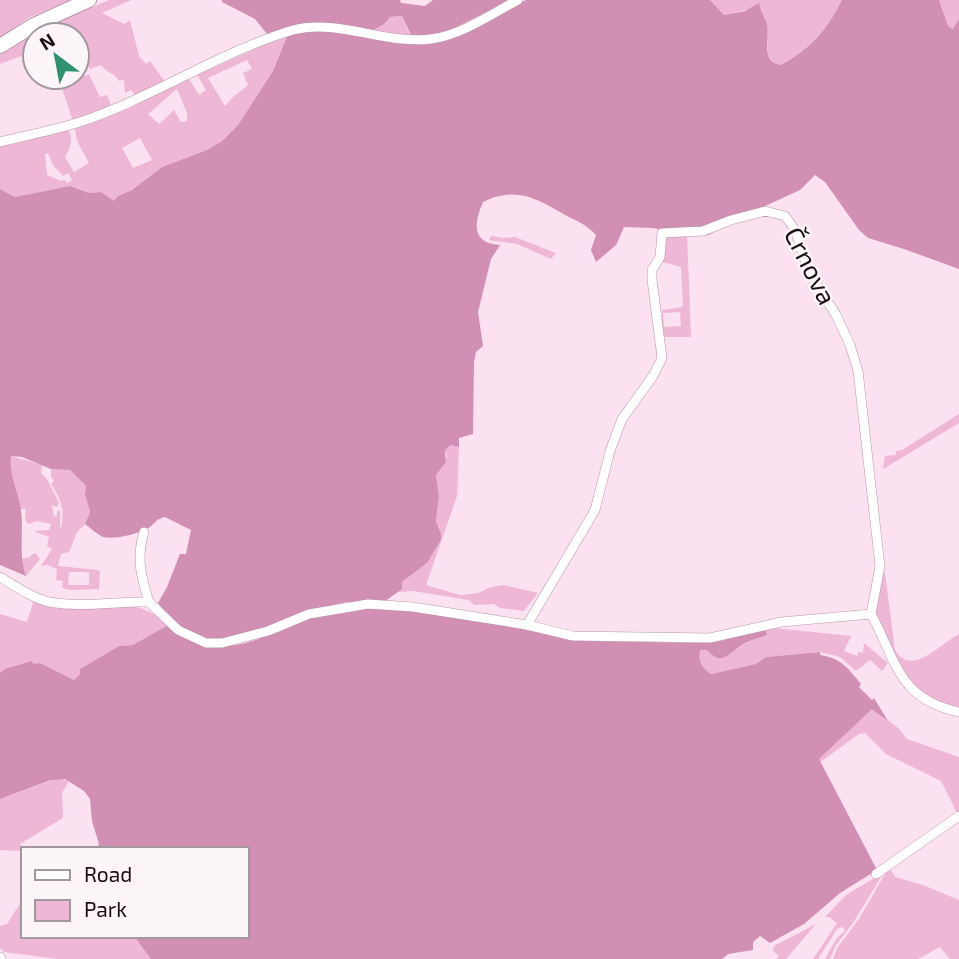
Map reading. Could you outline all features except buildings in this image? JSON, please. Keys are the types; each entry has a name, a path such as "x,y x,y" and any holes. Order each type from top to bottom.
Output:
{"main road":[{"path":"0,46 34,25 89,0"}],"street":[{"path":"0,142 82,121 198,71 257,42 297,29 317,27 379,36 430,39 465,27 518,0"},
{"name":"Črnova","path":"527,625 595,510 610,451 622,419 653,376 662,358 652,270 660,257 662,233 703,231 731,219 765,211 785,216 795,230 809,272 836,315 859,371 880,566 871,614"},
{"path":"144,532 139,571 149,602 177,630 206,643 244,639 309,614 368,604 413,607 527,625 573,636 710,638 781,622 871,614 905,682 931,705 959,712"},
{"path":"0,577 29,595 47,602 149,602"},
{"path":"876,874 959,816"}],"green space":[{"path":"0,0 71,0 21,21 0,39"},
{"path":"109,0 131,0 102,13 124,24 130,20 139,56 146,64 150,61 165,82 136,97 131,90 125,93 124,79 119,81 101,65 91,69 91,21 59,21"},
{"path":"710,0 842,0 817,38 780,65 774,63 768,54 767,26 760,10 753,8 724,15"},
{"path":"939,0 959,0 959,19 953,29 948,26"},
{"path":"402,16 411,37 371,31 390,17"},
{"path":"288,34 273,71 238,125 222,141 207,150 162,167 132,190 118,196 114,202 101,192 89,193 70,186 15,197 0,189 0,147 68,130 71,144 65,157 74,172 89,163 77,141 75,128 127,109 189,79 199,95 206,90 197,75","holes":["247,60 252,69 243,73 248,85 225,106 208,78","177,89 187,113 187,121 181,122 174,110 159,124 148,114","140,138 152,160 133,168 122,148","48,153 53,165 63,176 68,173 72,180 67,183 47,175 45,154"]},
{"path":"21,40 21,56 0,64 0,55"},
{"path":"91,78 100,97 107,95 112,108 73,121 63,91 91,91"},
{"path":"687,234 691,337 662,337 662,310 683,307 681,267 662,262 662,241 666,236","holes":["680,312 681,326 664,327 663,313"]},
{"path":"491,236 515,237 556,253 551,259 517,244 489,240"},
{"path":"959,414 959,423 883,469 885,456 896,455 896,451 902,450"},
{"path":"451,445 459,447 457,496 426,585 460,595 504,585 538,593 524,611 500,608 494,604 474,605 469,600 413,591 397,592 402,589 402,582 427,563 441,540 436,521 439,496 436,475 447,457 445,450"},
{"path":"11,456 42,465 41,473 59,503 57,507 52,505 54,517 57,516 57,511 60,511 60,530 62,511 60,500 51,484 54,481 51,469 70,470 86,486 85,495 90,512 85,524 77,532 69,552 61,554 58,566 98,570 99,589 62,588 63,581 56,580 57,569 41,566 52,549 47,546 49,537 33,531 49,530 51,524 37,521 28,524 25,519 26,509 20,509 11,477","holes":["69,572 89,572 89,585 68,585"]},
{"path":"35,553 40,559 26,576 20,560 29,557 31,559 30,556"},
{"path":"881,568 885,574 895,650 902,658 917,660 959,634 959,710 926,700 907,681 910,678 893,659 875,614"},
{"path":"34,600 86,600 124,604 156,615 168,625 133,645 119,646 80,669 80,674 74,680 40,663 5,669 0,673 0,614 27,622"},
{"path":"766,629 851,636 844,651 857,656 859,652 863,653 864,643 888,663 882,671 870,660 856,671 840,657 820,652 766,657 756,664 711,674 702,664 699,650 707,650 713,656 727,656 744,644 767,635"},
{"path":"872,708 898,728 907,739 959,757 958,815 941,781 886,754 865,733 859,734 819,763 819,759"},
{"path":"58,778 69,781 62,793 63,818 20,844 20,851 0,850 0,799"},
{"path":"889,867 895,877 959,900 959,959 950,959 940,947 918,959 833,959 837,948 859,919"},
{"path":"884,872 853,923 836,945 830,959 825,959 845,930 842,927 837,929 818,959 813,959 837,923 825,917 846,895"},
{"path":"21,902 21,938 134,938 151,959 57,959 4,952 0,948 0,926 7,924"},
{"path":"816,924 786,959 776,959 779,956 773,951 774,946"}],"shaded area":[{"path":"222,0 400,0 401,3 425,6 433,0 511,0 444,33 412,37 402,16 390,17 371,31 350,27 267,34 255,19"},
{"path":"526,0 710,0 724,15 745,11 759,3 767,25 768,54 770,59 780,65 817,38 842,0 939,0 948,26 953,29 959,19 959,269 868,238 859,230 825,182 815,175 800,190 731,220 709,235 624,227 616,245 596,262 591,250 596,235 585,226 526,196 495,197 483,202 477,224 477,231 484,240 500,245 491,259 478,312 483,346 476,352 474,362 473,434 459,438 459,447 451,445 445,450 446,462 436,475 439,496 436,521 441,540 427,563 402,582 402,589 384,602 346,602 316,609 231,640 209,640 184,631 158,603 180,554 186,554 191,530 165,517 137,533 103,537 85,524 90,512 85,495 86,486 70,470 51,469 22,457 11,456 12,477 21,510 22,559 26,576 0,565 0,189 15,197 70,186 89,193 101,192 114,201 162,167 207,150 222,141 238,125 273,71 288,34 311,30 430,42"},
{"path":"366,608 410,610 592,641 704,643 766,629 767,635 745,643 722,658 707,650 700,650 701,664 711,674 756,664 766,657 820,652 820,655 839,661 861,684 859,687 872,700 874,698 888,721 872,709 819,759 877,870 840,893 804,924 770,943 760,936 753,942 753,950 728,954 722,959 151,959 134,938 248,938 248,847 98,847 90,799 84,791 65,779 51,780 0,799 0,673 32,661 33,664 40,663 74,680 80,674 80,669 119,646 133,645 168,625 188,639 210,646 222,646 246,643 291,624 334,612"}]}
